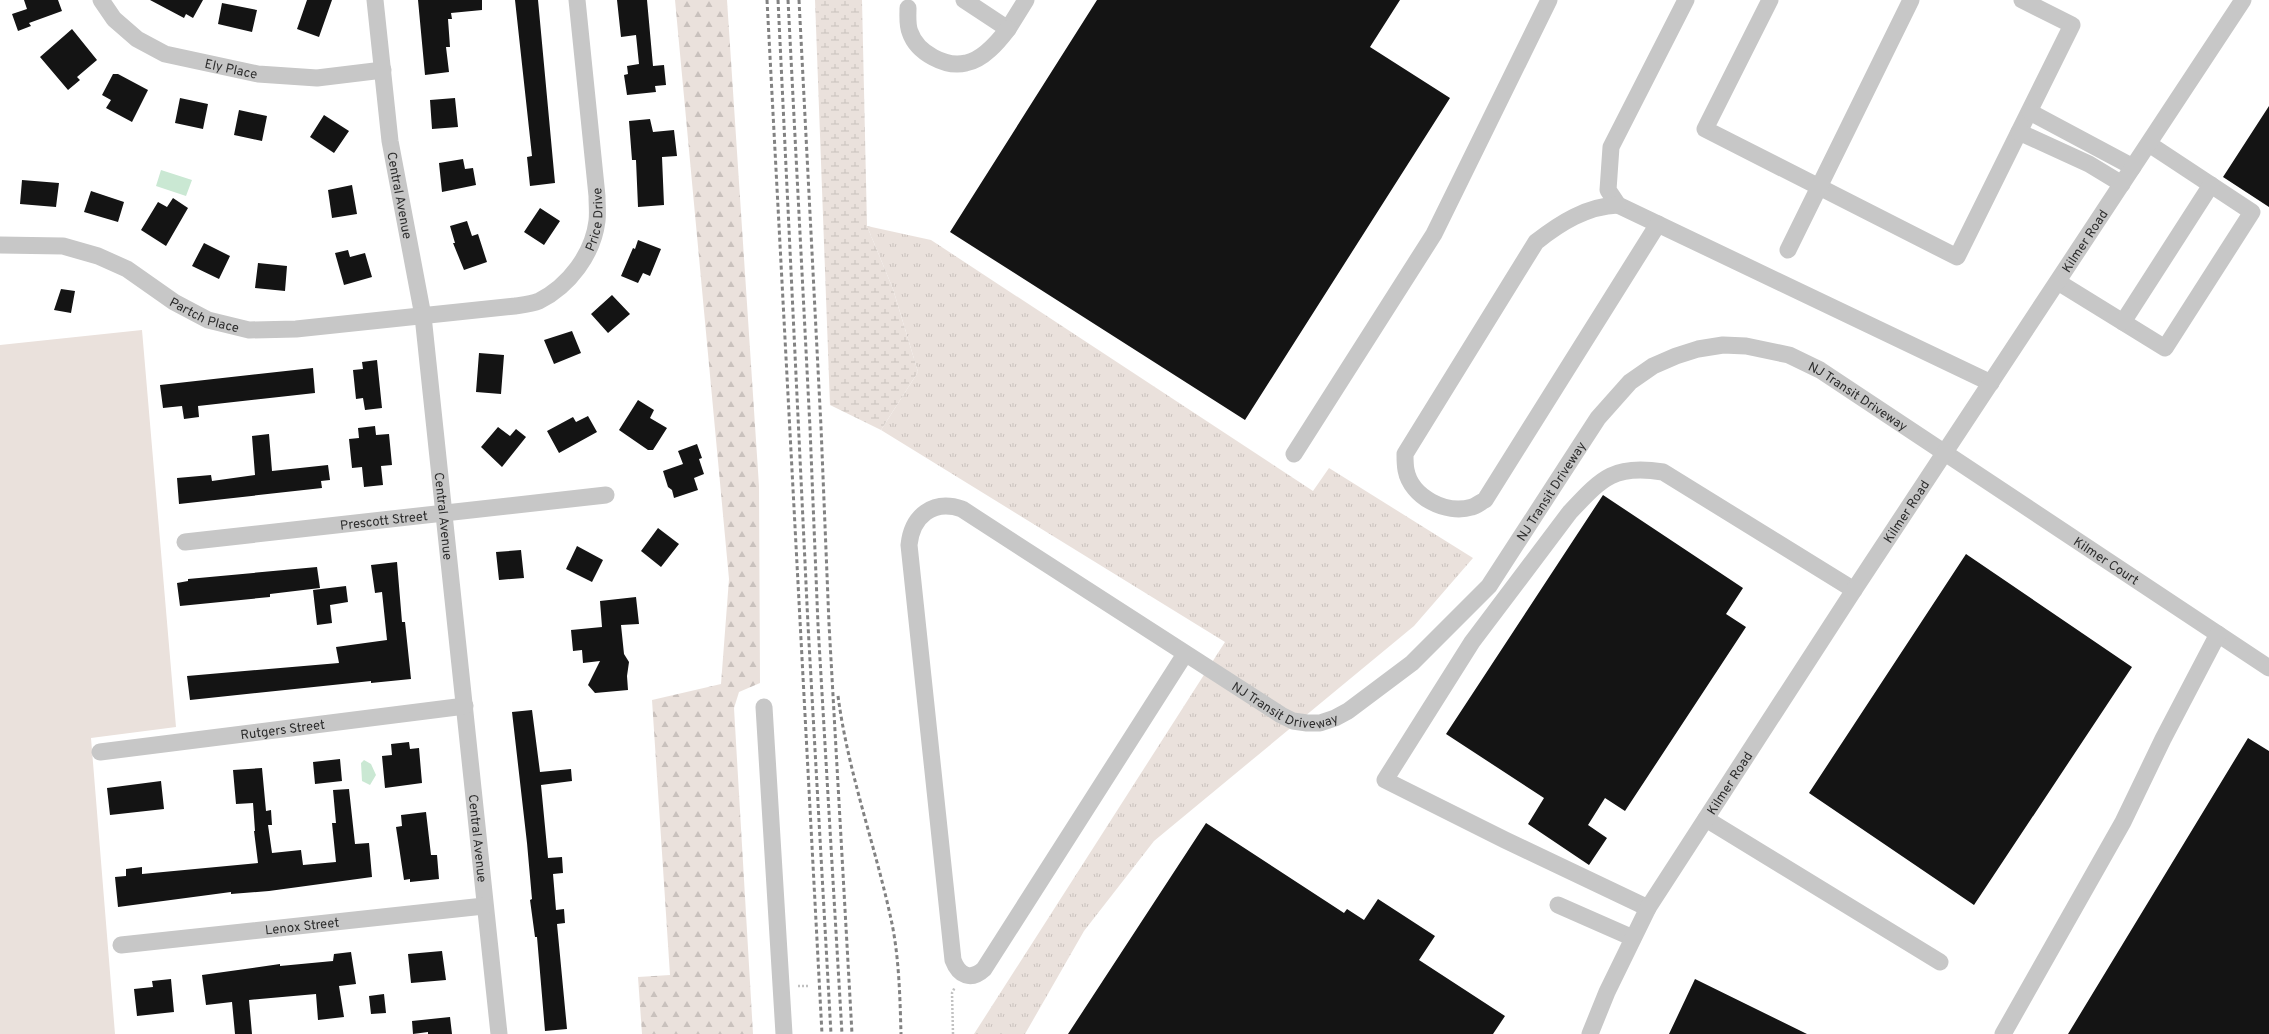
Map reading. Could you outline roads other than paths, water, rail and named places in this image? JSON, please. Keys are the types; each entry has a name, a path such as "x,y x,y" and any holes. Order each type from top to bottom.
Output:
{"street":[{"name":"Ely Place","path":"101,0 114,19 137,39 165,54 258,74 317,78 383,70"},
{"name":"Central Avenue","path":"375,0 390,141 423,316 465,706 484,906 499,1034"},
{"name":"Price Drive","path":"423,316 538,302 558,288 576,270 590,247 597,221 597,196 577,0"},
{"path":"964,0 1008,29"},
{"path":"908,8 910,34 921,48 933,57 951,64 967,63 984,54 999,41 1026,0"},
{"path":"1294,454 1434,234 1549,0"},
{"path":"1618,206 1608,190 1611,148 1686,0"},
{"path":"1770,0 1705,129 1957,257 2072,25 2022,0"},
{"path":"1788,250 1911,0"},
{"name":"Kilmer Road","path":"1590,1034 1607,992 1648,908 1854,590 2243,0"},
{"path":"2030,112 2133,167"},
{"path":"2019,132 2089,164 2122,184"},
{"path":"2058,282 2165,348 2252,212 2149,144"},
{"path":"2123,322 2211,184"},
{"path":"1658,224 1485,500 1472,507 1454,509 1439,506 1422,495 1411,483 1406,470 1405,454 1536,242 1551,230 1584,212 1601,206 1618,206 1658,224 1991,384"},
{"name":"Partch Place","path":"0,245 63,246 98,256 127,269 174,302 208,320 248,330 296,329 423,316"},
{"name":"NJ Transit Driveway","path":"1185,654 984,969 972,976 962,975 957,969 953,960 909,545 910,532 917,520 926,512 938,507 950,505 962,509 1281,715 1293,721 1320,723 1348,711 1412,663 1490,586 1598,418 1614,398 1630,382 1654,366 1676,356 1698,349 1723,345 1746,346 1770,350 1805,361 1944,453"},
{"name":"Kilmer Court","path":"1944,453 2269,668"},
{"path":"1648,908 1541,858 1385,780 1472,642 1570,512 1588,494 1612,474 1630,469 1663,472 1854,590"},
{"name":"Prescott Street","path":"185,542 606,495"},
{"path":"2003,1034 2123,822 2163,738 2218,634"},
{"name":"Rutgers Street","path":"100,752 465,706"},
{"path":"764,707 784,1034"},
{"path":"1706,819 1940,962"},
{"path":"1558,905 1633,938"},
{"name":"Lenox Street","path":"121,945 484,906"}],"railway":[{"path":"767,0 822,1034"},
{"path":"778,0 808,625 831,1034"},
{"path":"788,0 810,428 818,625 842,1034"},
{"path":"799,0 821,427 829,624 852,1034"},
{"path":"838,696 848,752 885,891 894,933 899,976 901,1034"}]}
